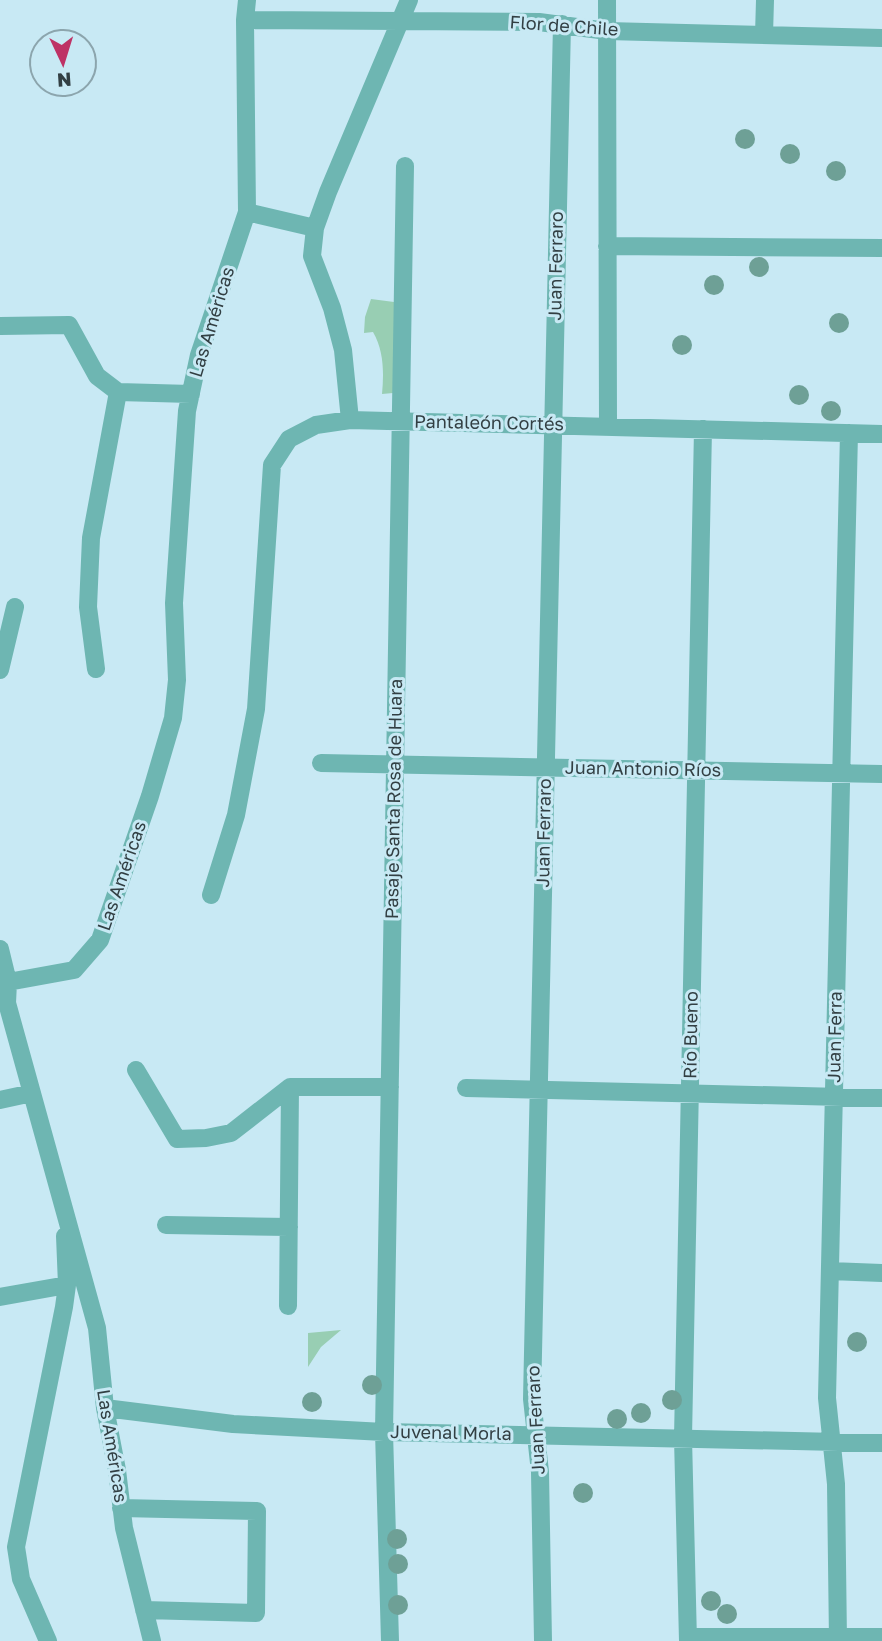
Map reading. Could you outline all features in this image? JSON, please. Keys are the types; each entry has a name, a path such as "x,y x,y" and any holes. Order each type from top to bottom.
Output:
{"street":[{"name":"Las Américas","path":"152,1641 124,1528 117,1470 105,1408 97,1328 32,1093 8,1038 8,982 74,970 100,940 150,796 173,718 177,680 174,603 187,411 199,355 247,212 247,0"},
{"path":"350,420 343,350 332,308 312,256 315,228 409,0"},
{"path":"607,0 607,426"},
{"path":"764,35 765,0"},
{"name":"Flor de Chile","path":"245,20 539,22 607,31 882,38"},
{"name":"Juan Ferraro","path":"542,1641 540,1472 532,1399 562,24"},
{"name":"Pasaje Santa Rosa de Huara","path":"390,1641 384,1432 405,166"},
{"path":"247,212 315,228"},
{"path":"607,246 882,248"},
{"path":"0,326 69,325 97,376 118,391 191,394"},
{"path":"96,669 88,607 91,538 118,391"},
{"name":"Pantaleón Cortés","path":"211,895 236,815 256,709 272,465 289,439 316,425 350,420 882,434"},
{"name":"Río Bueno","path":"688,1639 683,1438 703,429"},
{"name":"Juan Ferra","path":"838,1639 836,1485 827,1398 849,433"},
{"path":"0,670 15,607"},
{"name":"Juan Antonio Ríos","path":"321,763 882,774"},
{"path":"0,949 8,982"},
{"path":"136,1070 177,1139 206,1139 231,1133 290,1087 390,1087"},
{"path":"288,1306 290,1087"},
{"path":"466,1088 882,1098"},
{"path":"0,1100 32,1093"},
{"path":"48,1641 21,1579 16,1547 64,1307 64,1208"},
{"path":"166,1225 289,1227"},
{"path":"830,1271 882,1273"},
{"path":"0,1297 66,1285"},
{"name":"Juvenal Morla","path":"105,1408 233,1424 384,1432 882,1443"},
{"path":"121,1508 257,1511 256,1613 144,1610"},
{"path":"688,1639 882,1637"}],"green space":[{"path":"371,299 394,302 396,387 393,393 382,394 383,370 379,347 373,332 364,333 365,317"},
{"path":"341,1330 321,1347 308,1367 308,1333"}]}
